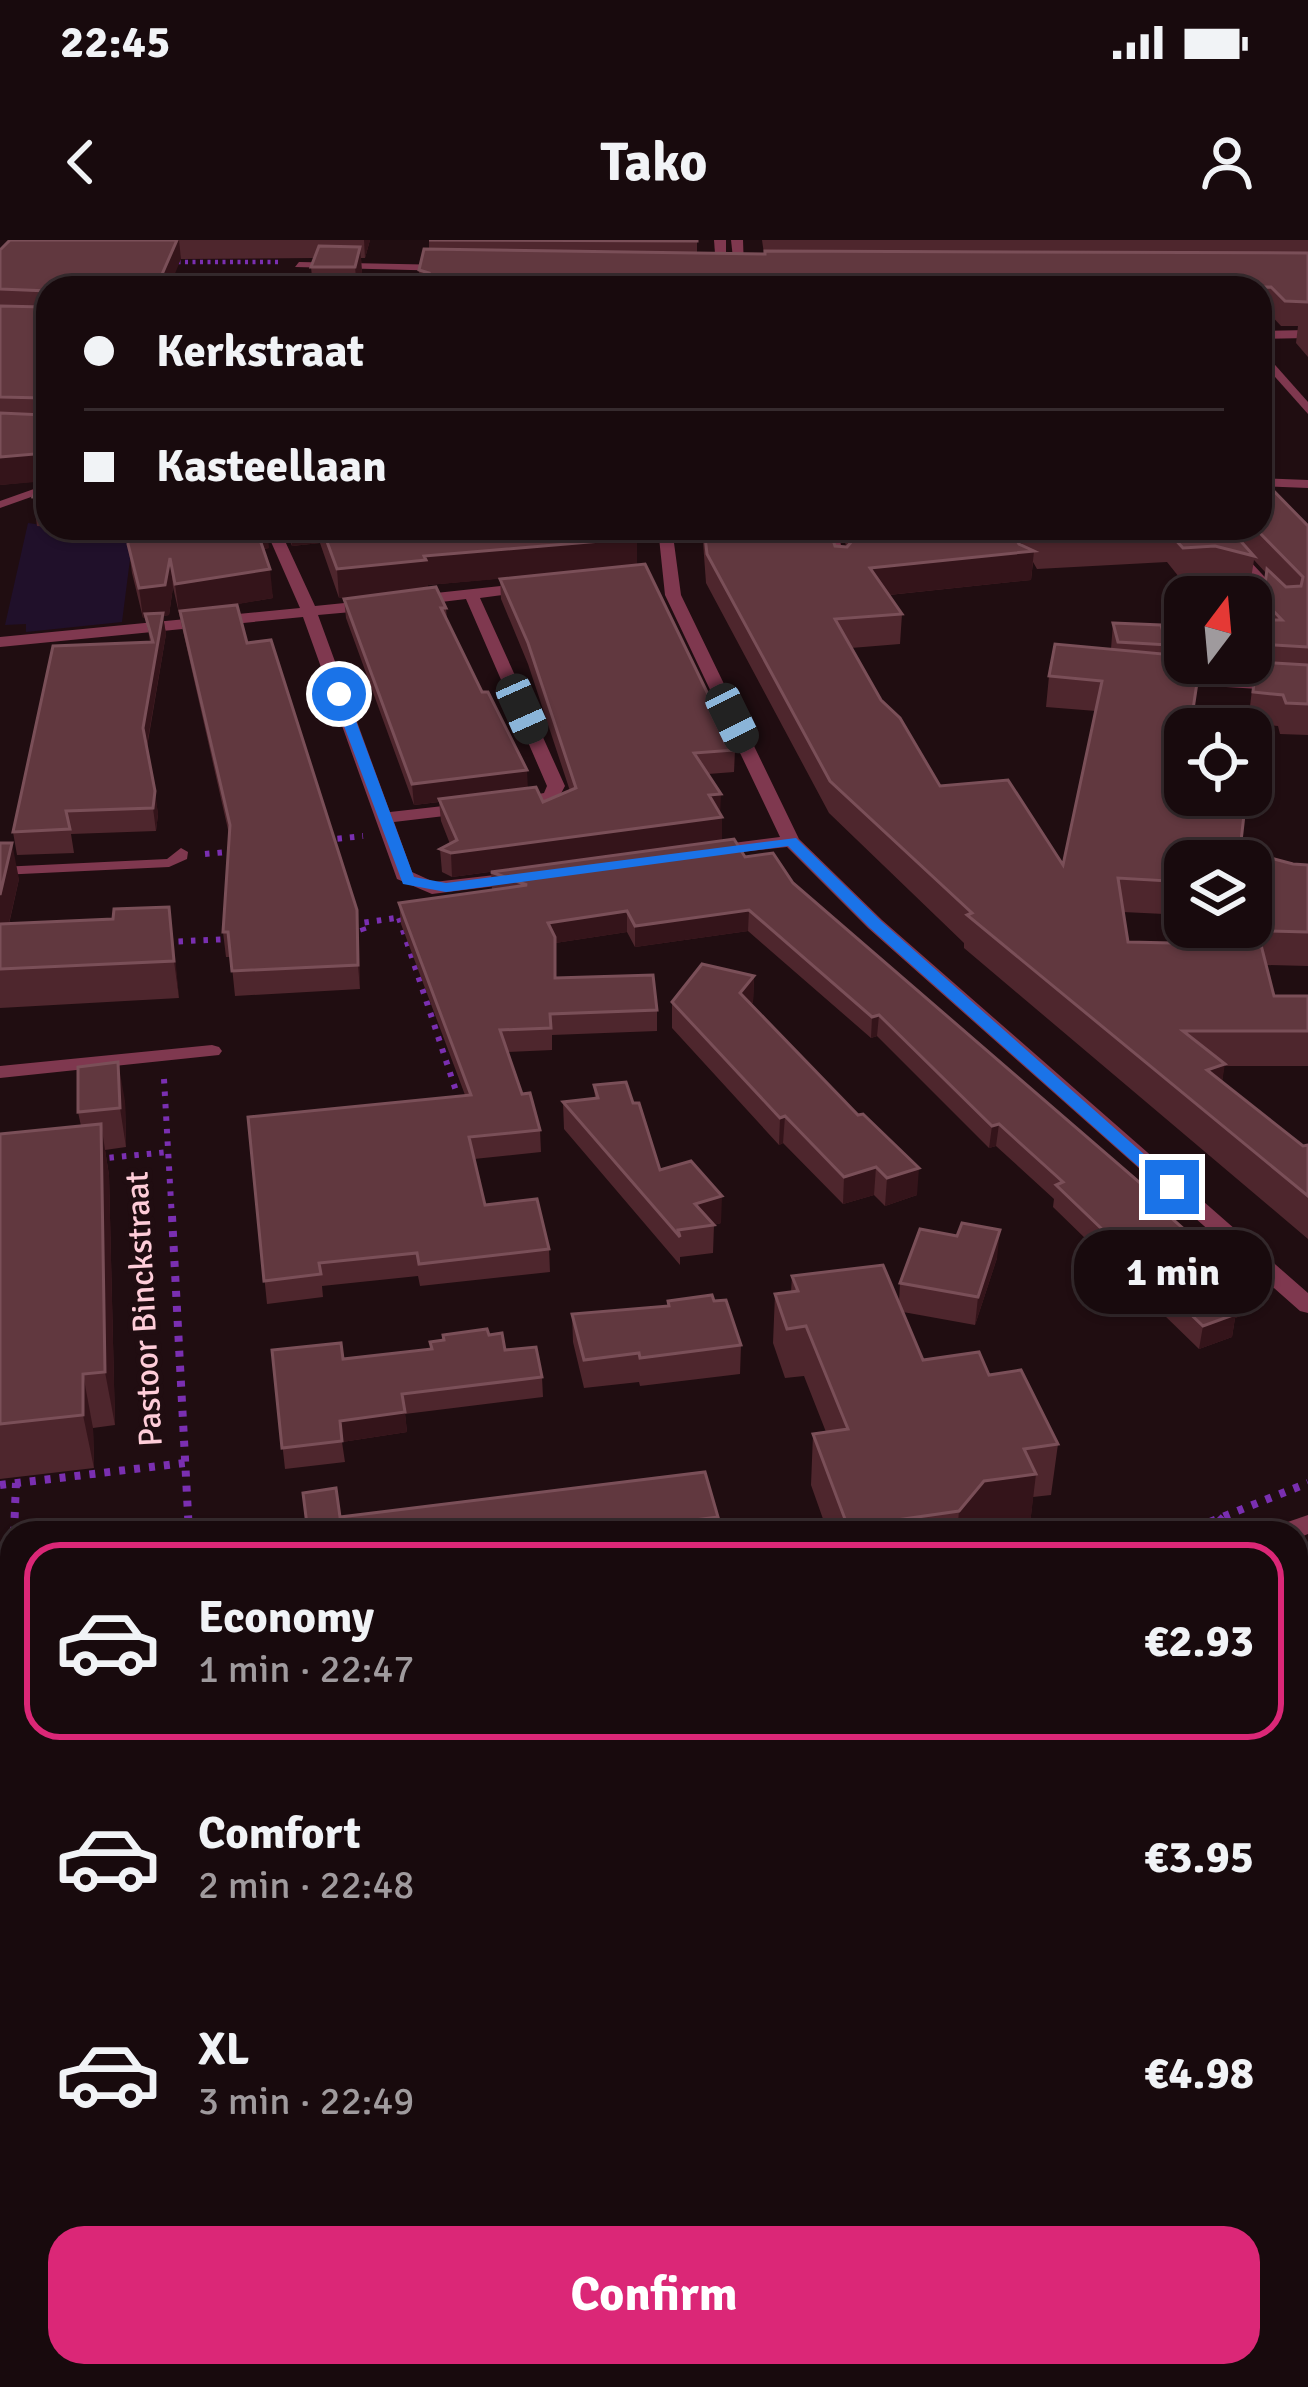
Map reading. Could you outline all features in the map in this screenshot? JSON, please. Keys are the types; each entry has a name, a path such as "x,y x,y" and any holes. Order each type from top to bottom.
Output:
{"street":[{"path":"719,240 722,267"},
{"path":"737,240 740,267"},
{"path":"295,276 298,268 312,262 395,265"},
{"path":"298,268 465,265"},
{"path":"700,267 763,267"},
{"path":"1272,335 1308,334"},
{"path":"1272,366 1306,406"},
{"path":"1272,482 1308,484"},
{"path":"277,540 309,611 404,875 417,885 446,888 538,875"},
{"path":"663,540 657,574 673,595 791,841 875,924 1308,1306"},
{"path":"834,540 841,568"},
{"path":"1222,540 1287,609"},
{"path":"0,642 559,585"},
{"path":"386,825 539,800 557,791 471,594"},
{"path":"1147,678 1308,687"},
{"path":"699,854 791,841"},
{"path":"0,1072 212,1051"}],"lane":[{"path":"0,505 36,492"},
{"path":"0,871 163,872 181,854"}],"path":[{"path":"163,262 312,262"},
{"path":"320,841 386,825"},
{"path":"181,854 251,849"},
{"path":"341,934 364,932 361,922 407,916 417,885"},
{"path":"396,918 459,1100"},
{"path":"156,938 156,942 248,938"},
{"name":"Pastoor Binckstraat","path":"163,1056 188,1521"},
{"name":"Pastoor Binckstraat","path":"84,1161 168,1152"},
{"name":"Pastoor Binckstraat","path":"0,1485 185,1462"},
{"path":"14,1521 16,1483"},
{"path":"1209,1521 1308,1483"},
{"path":"1218,1517 1222,1521"}],"shaded area":[{"path":"28,523 36,524 36,540 132,540 122,622 26,632 26,624 5,625"}],"building":[{"path":"10,240 177,240 161,276 36,276 36,290 0,289 0,250"},
{"path":"429,240 697,240 697,241"},
{"path":"319,246 360,247 355,267 311,267"},
{"path":"424,249 1308,253 1308,302 1285,301 1272,288 1272,276 428,276 419,270"},
{"path":"0,306 36,307 36,398 0,397"},
{"path":"0,413 36,415 36,454 0,457"},
{"path":"1272,489 1308,526 1308,647 1272,645 1272,620 1282,620 1272,609 1272,576 1266,576 1267,569 1286,587 1301,586 1303,577 1267,540 1272,540"},
{"path":"128,540 260,540 270,569 175,584 170,558 165,585 139,588"},
{"path":"326,540 613,540 424,556 426,560 337,569"},
{"path":"705,540 833,540 835,546 847,547 852,540 1016,540 1034,551 870,568 902,614 835,619 881,700 900,718 940,786 1008,780 1063,865 1102,681 1049,676 1055,644 1164,654 1164,684 1197,684 1193,708 1164,708 1164,816 1244,816 1241,840 1164,840 1164,881 1118,878 1128,942 1164,943 1164,948 1262,948 1274,996 1308,996 1308,1031 1183,1031 1225,1064 1207,1070 1303,1146 1308,1145 1308,1196 967,915 972,913 830,781 707,554"},
{"path":"1176,540 1240,540 1254,556 1215,546 1183,548"},
{"path":"645,564 735,750 694,753 721,794 709,795 722,817 451,853 440,849 457,840 439,799 536,787 543,802 576,788 528,643 500,579"},
{"path":"436,587 446,608 441,608 482,692 488,692 527,770 412,784 344,599"},
{"path":"237,605 247,643 271,640 357,910 358,965 232,971 228,932 223,932 230,825 180,611"},
{"path":"163,613 143,728 155,791 153,808 66,811 70,829 13,832 53,646 153,642 145,614"},
{"path":"1113,623 1161,625 1164,635 1164,645 1118,642"},
{"path":"1272,663 1308,665 1308,704 1286,703 1283,695 1253,692 1254,684 1272,684"},
{"path":"734,839 745,857 773,853 793,883 1168,1207 1161,1209 1253,1290 1222,1301 1236,1314 1203,1326 1056,1185 1063,1182 999,1124 992,1126 879,1015 872,1017 749,910 635,926 627,911 548,923 555,937 555,978 653,975 657,1010 550,1014 551,1028 500,1030 522,1094 530,1093 540,1130 469,1137 485,1205 537,1199 549,1249 419,1264 417,1253 319,1263 321,1274 264,1281 248,1117 471,1095 399,903 527,885 491,872"},
{"path":"0,843 12,843 0,895"},
{"path":"1272,858 1308,865 1308,932 1272,931"},
{"path":"169,907 174,961 0,969 0,924 113,919 114,909"},
{"path":"702,964 754,976 740,993 858,1115 863,1114 919,1168 887,1178 876,1167 844,1177 785,1116 780,1118 672,1002"},
{"path":"118,1062 120,1108 78,1112 78,1067"},
{"path":"626,1082 633,1103 639,1103 660,1170 691,1161 722,1196 695,1204 714,1225 678,1230 680,1237 563,1102 598,1098 594,1085"},
{"path":"101,1124 105,1372 83,1374 83,1415 0,1424 0,1134"},
{"path":"962,1223 1000,1230 978,1297 900,1283 920,1229 957,1236"},
{"path":"883,1265 923,1360 979,1352 989,1375 1021,1370 1058,1444 1024,1449 1036,1474 984,1481 959,1511 890,1521 846,1521 813,1434 848,1429 806,1326 787,1329 775,1294 798,1291 792,1276"},
{"path":"712,1295 714,1301 726,1300 741,1345 584,1360 572,1314 669,1306 668,1301"},
{"path":"487,1329 489,1335 502,1333 505,1350 536,1347 542,1377 402,1394 405,1412 340,1421 342,1441 282,1448 272,1350 341,1343 343,1359 432,1349 430,1342 444,1340 443,1335"},
{"path":"705,1472 718,1517 694,1521 306,1521 303,1493 336,1488 340,1517"}],"route":[{"path":"339,694 408,881 446,888 791,841 875,924 1172,1187"}]}
